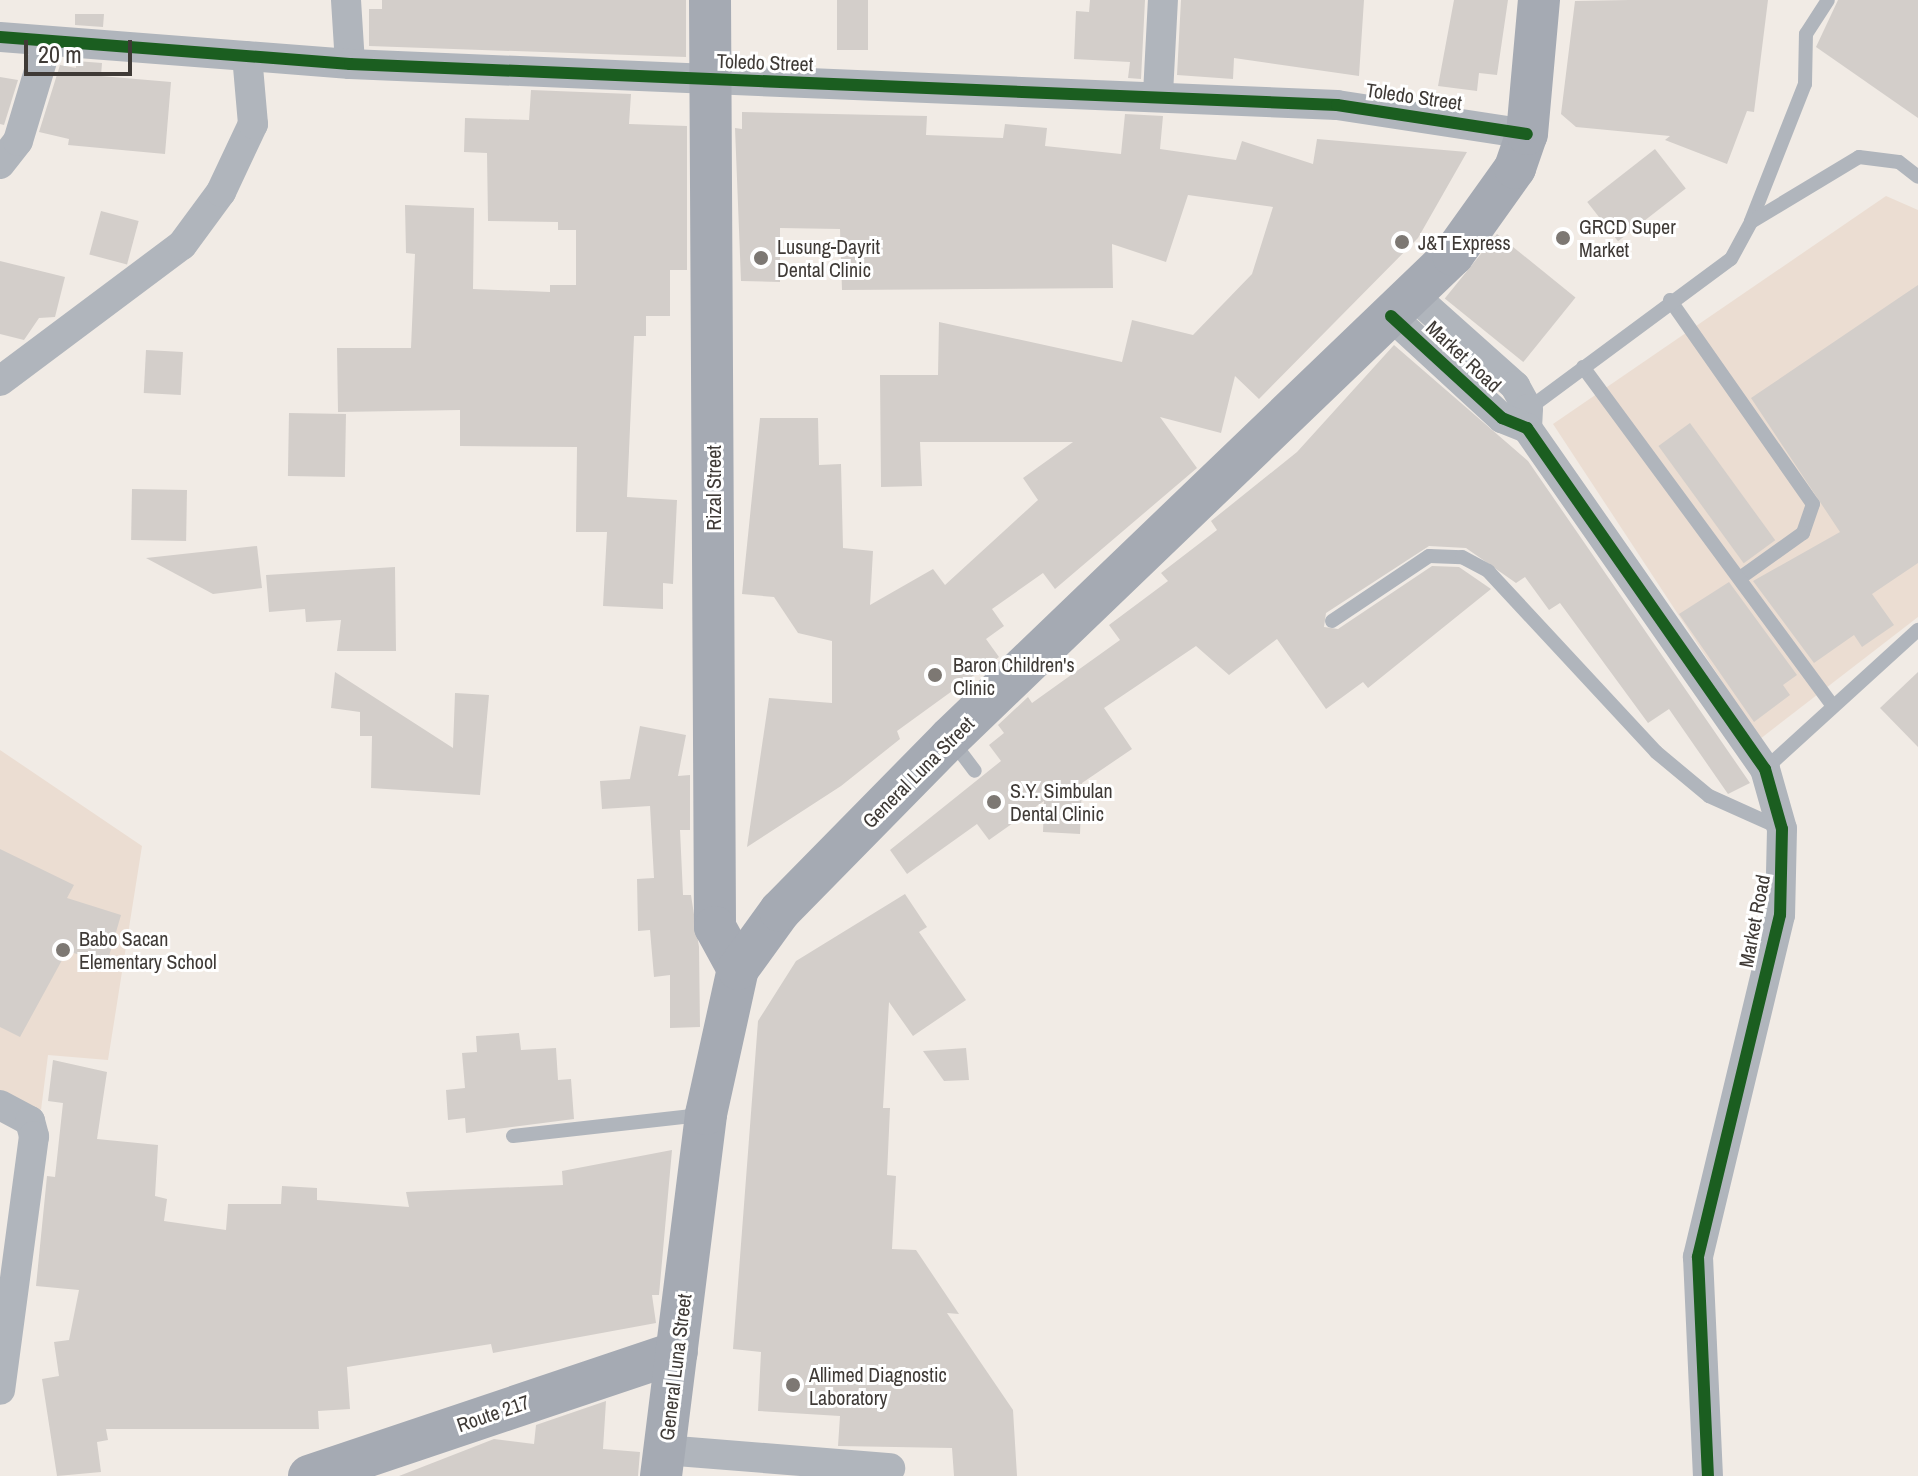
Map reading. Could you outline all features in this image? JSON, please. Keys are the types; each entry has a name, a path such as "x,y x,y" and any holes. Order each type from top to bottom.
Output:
{"main road":[{"name":"Rizal Street","path":"710,0 715,927 738,969"},
{"name":"General Luna Street","path":"663,1463 706,1114 738,969 780,911 950,738 1402,306 1487,213 1527,134 1539,0"},
{"name":"Route 217","path":"309,1476 677,1352"}],"street":[{"path":"346,0 350,64"},
{"path":"1158,94 1163,0"},
{"name":"Toledo Street","path":"0,37 350,64 711,80 1158,94 1337,105 1527,134"},
{"path":"0,164 18,141 48,41"},
{"path":"0,381 182,245 221,192 253,124 247,56"},
{"name":"Market Road","path":"1402,306 1502,418 1527,418 1765,769 1782,829 1780,915 1698,1257 1708,1476"},
{"path":"0,1105 30,1121 34,1136 5,1289 0,1390"},
{"path":"663,1463 890,1468"}],"lane":[{"path":"1527,418 1583,367 1670,300 1731,259 1751,222 1805,84 1806,34 1828,0"},
{"path":"1751,222 1859,157 1899,162 1918,177"},
{"path":"1670,300 1813,504 1803,533 1740,578"},
{"path":"1583,367 1832,705"},
{"path":"1332,621 1429,556 1462,557 1488,571 1656,752 1709,796 1782,829"},
{"path":"1765,769 1918,630"},
{"path":"950,738 975,771"},
{"path":"513,1136 706,1114"}],"shaded area":[{"path":"1886,196 1918,210 1918,617 1760,739 1553,424"},
{"name":"Babo Sacan Elementary School","path":"0,750 142,846 108,1060 48,1055 41,1110 0,1095"}],"building":[{"path":"382,0 686,0 686,57 369,46 369,9 382,9"},
{"path":"837,0 868,0 868,50 837,50"},
{"path":"1090,0 1145,0 1141,79 1128,78 1130,62 1074,59 1076,11 1089,12"},
{"path":"1181,0 1364,0 1359,76 1234,58 1233,79 1177,75"},
{"path":"1454,0 1508,0 1497,75 1479,73 1477,91 1438,86"},
{"path":"1768,0 1754,112 1747,111 1727,164 1665,140 1670,136 1576,127 1561,114 1575,1"},
{"path":"1838,0 1918,0 1918,118 1816,47"},
{"path":"75,14 104,14 103,27 75,25"},
{"path":"76,61 102,63 101,76 171,82 165,154 68,145 69,139 39,132 60,65 76,68"},
{"path":"0,77 18,80 4,125 0,124"},
{"path":"531,90 631,94 629,124 687,126 687,270 670,270 670,316 646,316 646,336 634,336 627,497 677,500 673,584 663,583 663,609 603,606 607,532 576,532 577,447 460,446 460,410 338,412 337,348 411,348 415,254 406,253 405,205 474,208 473,289 550,292 550,285 576,285 576,230 558,230 558,222 488,221 487,153 464,152 465,118 529,120"},
{"path":"742,112 927,116 926,135 1003,138 1005,124 1047,128 1045,146 1121,154 1125,114 1163,116 1160,149 1236,160 1242,141 1313,164 1317,139 1467,152 1418,238 1259,399 1235,376 1221,433 1160,417 1197,468 1055,589 1043,573 992,609 1004,626 986,639 999,657 897,731 900,739 841,786 747,847 769,698 832,703 832,641 798,633 774,597 742,594 760,418 818,418 819,465 841,464 843,548 873,551 870,605 933,569 945,585 1038,500 1023,478 1073,442 920,442 922,486 881,487 880,375 938,375 939,322 1122,362 1132,320 1193,335 1252,274 1273,207 1188,195 1166,262 1112,244 1113,288 842,290 840,229 780,228 780,282 741,281 735,128 742,129"},
{"path":"1655,149 1686,188 1618,241 1587,202"},
{"path":"101,211 139,221 127,265 89,254"},
{"path":"1497,234 1575,298 1523,362 1445,299"},
{"path":"0,261 65,277 55,317 39,318 24,340 0,334"},
{"path":"1918,285 1918,563 1872,594 1894,625 1862,647 1854,635 1814,663 1753,581 1840,532 1751,398"},
{"path":"1394,345 1528,461 1750,783 1728,794 1669,709 1648,723 1560,603 1549,610 1525,577 1516,583 1466,548 1429,546 1326,613 1324,627 1338,629 1432,566 1459,567 1491,589 1368,688 1363,682 1326,709 1277,639 1229,675 1196,646 1104,708 1132,749 1082,783 1080,834 1043,832 1044,801 989,840 977,824 907,874 890,850 1001,761 989,745 1004,733 998,725 1028,697 1032,703 1120,640 1109,625 1168,581 1161,573 1217,530 1211,521 1297,452"},
{"path":"146,350 183,352 181,395 144,393"},
{"path":"289,413 346,414 345,477 288,476"},
{"path":"1690,423 1775,540 1744,563 1658,446"},
{"path":"132,489 187,490 186,541 131,540"},
{"path":"257,546 262,588 213,594 146,558"},
{"path":"395,567 396,651 337,651 341,620 306,622 305,609 269,612 266,575"},
{"path":"1729,582 1797,675 1783,685 1790,695 1754,722 1679,614"},
{"path":"335,672 453,748 455,693 489,695 480,795 371,788 372,736 360,736 360,712 331,708"},
{"path":"1918,672 1918,747 1880,708"},
{"path":"640,726 686,735 678,776 690,775 690,830 680,830 683,895 691,895 699,947 700,1027 670,1028 670,975 654,977 650,930 638,931 637,879 654,878 650,806 602,809 600,781 630,779"},
{"path":"0,849 74,885 67,898 121,915 107,963 67,951 20,1037 0,1027"},
{"path":"905,894 927,927 919,932 966,1000 913,1036 889,1002 883,1108 890,1108 887,1175 896,1176 892,1249 916,1250 959,1314 947,1313 1013,1410 1017,1476 954,1476 952,1448 838,1446 840,1416 758,1411 761,1352 733,1349 758,1021 796,961"},
{"path":"519,1033 521,1050 556,1048 558,1080 571,1079 574,1119 466,1133 465,1118 448,1120 446,1090 465,1088 462,1053 477,1052 476,1036"},
{"path":"966,1048 969,1080 944,1081 923,1051"},
{"path":"53,1060 107,1072 97,1139 158,1145 155,1196 167,1199 164,1221 226,1230 228,1204 281,1204 282,1186 317,1188 317,1200 409,1207 406,1192 563,1185 562,1171 672,1150 659,1295 652,1295 656,1323 493,1353 491,1344 347,1367 350,1409 318,1411 319,1429 106,1429 108,1440 97,1442 101,1472 57,1476 42,1379 59,1376 54,1342 69,1340 79,1290 36,1286 47,1176 55,1177 63,1103 48,1101"},
{"path":"606,1401 603,1449 640,1452 638,1476 399,1476 494,1439 534,1444 536,1425"}],"cycle path":[{"path":"0,37 350,64 1337,105 1527,134"},
{"path":"1391,316 1502,418 1527,428 1765,769 1782,829 1780,915 1698,1257 1708,1476"}],"place":[{"name":"GRCD Super Market","path":"1563,238"},
{"name":"J&T Express","path":"1402,242"},
{"name":"Lusung-Dayrit Dental Clinic","path":"761,258"},
{"name":"Baron Children's Clinic","path":"935,675"},
{"name":"S.Y. Simbulan Dental Clinic","path":"994,802"},
{"name":"Babo Sacan Elementary School","path":"63,950"},
{"name":"Allimed Diagnostic Laboratory","path":"793,1385"}]}
